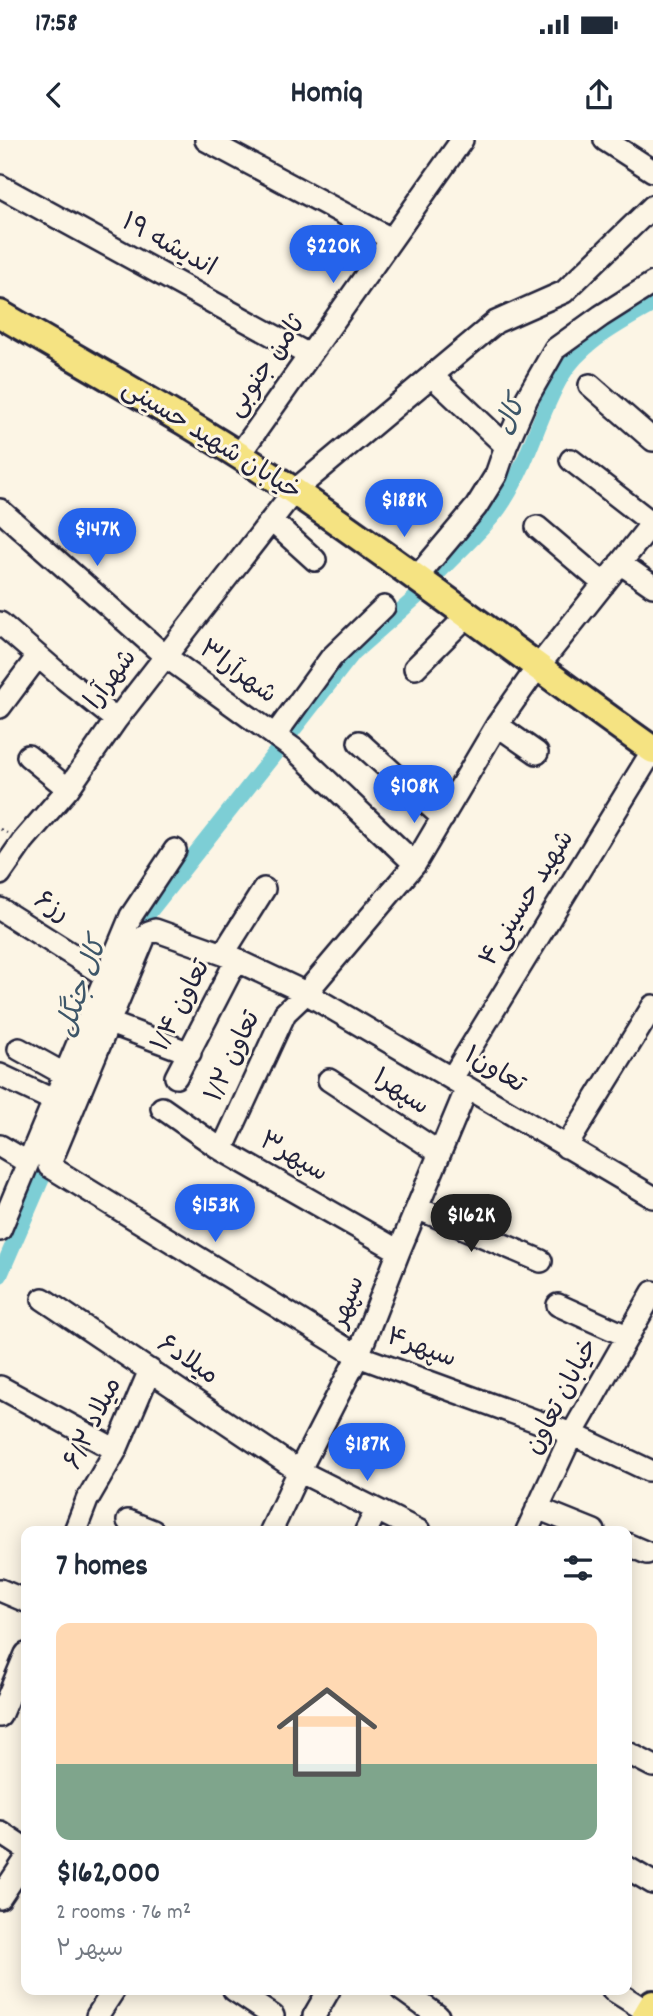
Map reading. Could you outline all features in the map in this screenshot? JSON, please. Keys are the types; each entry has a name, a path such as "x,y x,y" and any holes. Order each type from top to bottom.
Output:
{"main road":[{"name":"خیابان شهید حسینی","path":"0,314 239,455 294,491 417,576 537,668 653,750"}],"street":[{"path":"206,140 391,239"},
{"name":"ثامن جنوبی","path":"239,455 462,140"},
{"path":"606,140 653,171"},
{"name":"اندیشه ۱۹","path":"0,186 309,355"},
{"name":"شهرآرا","path":"0,874 23,841 68,789 116,720 294,491 496,322 564,292 653,206"},
{"path":"417,576 477,507 496,475 527,398 555,349 653,283"},
{"path":"432,376 506,446"},
{"path":"590,385 653,440"},
{"path":"571,460 652,523"},
{"name":"شهرآرا۳","path":"0,510 165,656 295,750 415,864"},
{"path":"272,522 315,559"},
{"name":"تعاون ۱/۲","path":"222,1150 285,1013 306,993 415,864 497,724 537,668 652,523"},
{"path":"537,527 604,584"},
{"path":"620,563 653,586"},
{"path":"275,735 331,658 384,607"},
{"path":"415,668 467,615"},
{"path":"0,623 116,720"},
{"path":"0,707 38,656"},
{"path":"497,724 537,753"},
{"path":"359,741 443,818"},
{"name":"شهید حسینی۴","path":"459,1083 653,750"},
{"path":"28,756 68,789"},
{"path":"0,1230 131,916 175,850"},
{"name":"تعاون ۱/۴","path":"176,1077 190,1053 230,957 264,889"},
{"name":"رز۶","path":"0,909 106,976"},
{"name":"تعاون۱","path":"107,1022 145,936 155,930 230,957 306,993 653,1197"},
{"path":"566,1147 653,1006"},
{"path":"107,1022 190,1053"},
{"name":"سپهر۴","path":"107,1022 50,1168 358,1356 572,1434 648,1470"},
{"path":"19,1049 64,1074"},
{"path":"0,1075 53,1100"},
{"name":"سپهر۱","path":"329,1080 440,1153"},
{"name":"سپهر","path":"273,1526 358,1356 440,1153 459,1083"},
{"name":"سپهر۳","path":"162,1108 222,1150 399,1251"},
{"path":"0,1146 27,1162"},
{"path":"417,1208 541,1261"},
{"name":"خیابان تعاون","path":"529,1526 572,1434 653,1292"},
{"name":"میلاد۶","path":"43,1299 299,1471 408,1526"},
{"path":"558,1305 628,1336"},
{"name":"میلاد ۶/۲","path":"77,1526 88,1500 116,1450 150,1370"},
{"path":"0,1387 116,1450"},
{"path":"537,1508 582,1526"},
{"path":"368,1526 376,1511"},
{"path":"128,1521 140,1526"},
{"path":"632,1547 647,1553"},
{"path":"0,1590 21,1599"},
{"path":"0,1716 21,1666"},
{"path":"632,1755 653,1766"},
{"path":"0,1832 21,1846"},
{"path":"0,1898 21,1866"},
{"path":"632,1871 653,1883"},
{"path":"97,2016 111,1995"},
{"path":"242,1995 273,2016"},
{"path":"314,2016 326,1995"},
{"path":"409,1995 438,2016"},
{"path":"622,1995 649,2011"}],"waterway":[{"name":"کال","path":"440,571 486,524 509,493 545,409 569,365 602,335 653,304"},
{"name":"کال","path":"286,739 353,653 422,592"},
{"name":"کال جنگل","path":"128,943 132,934 276,752"},
{"name":"کال جنگل","path":"0,1275 52,1155"}]}
